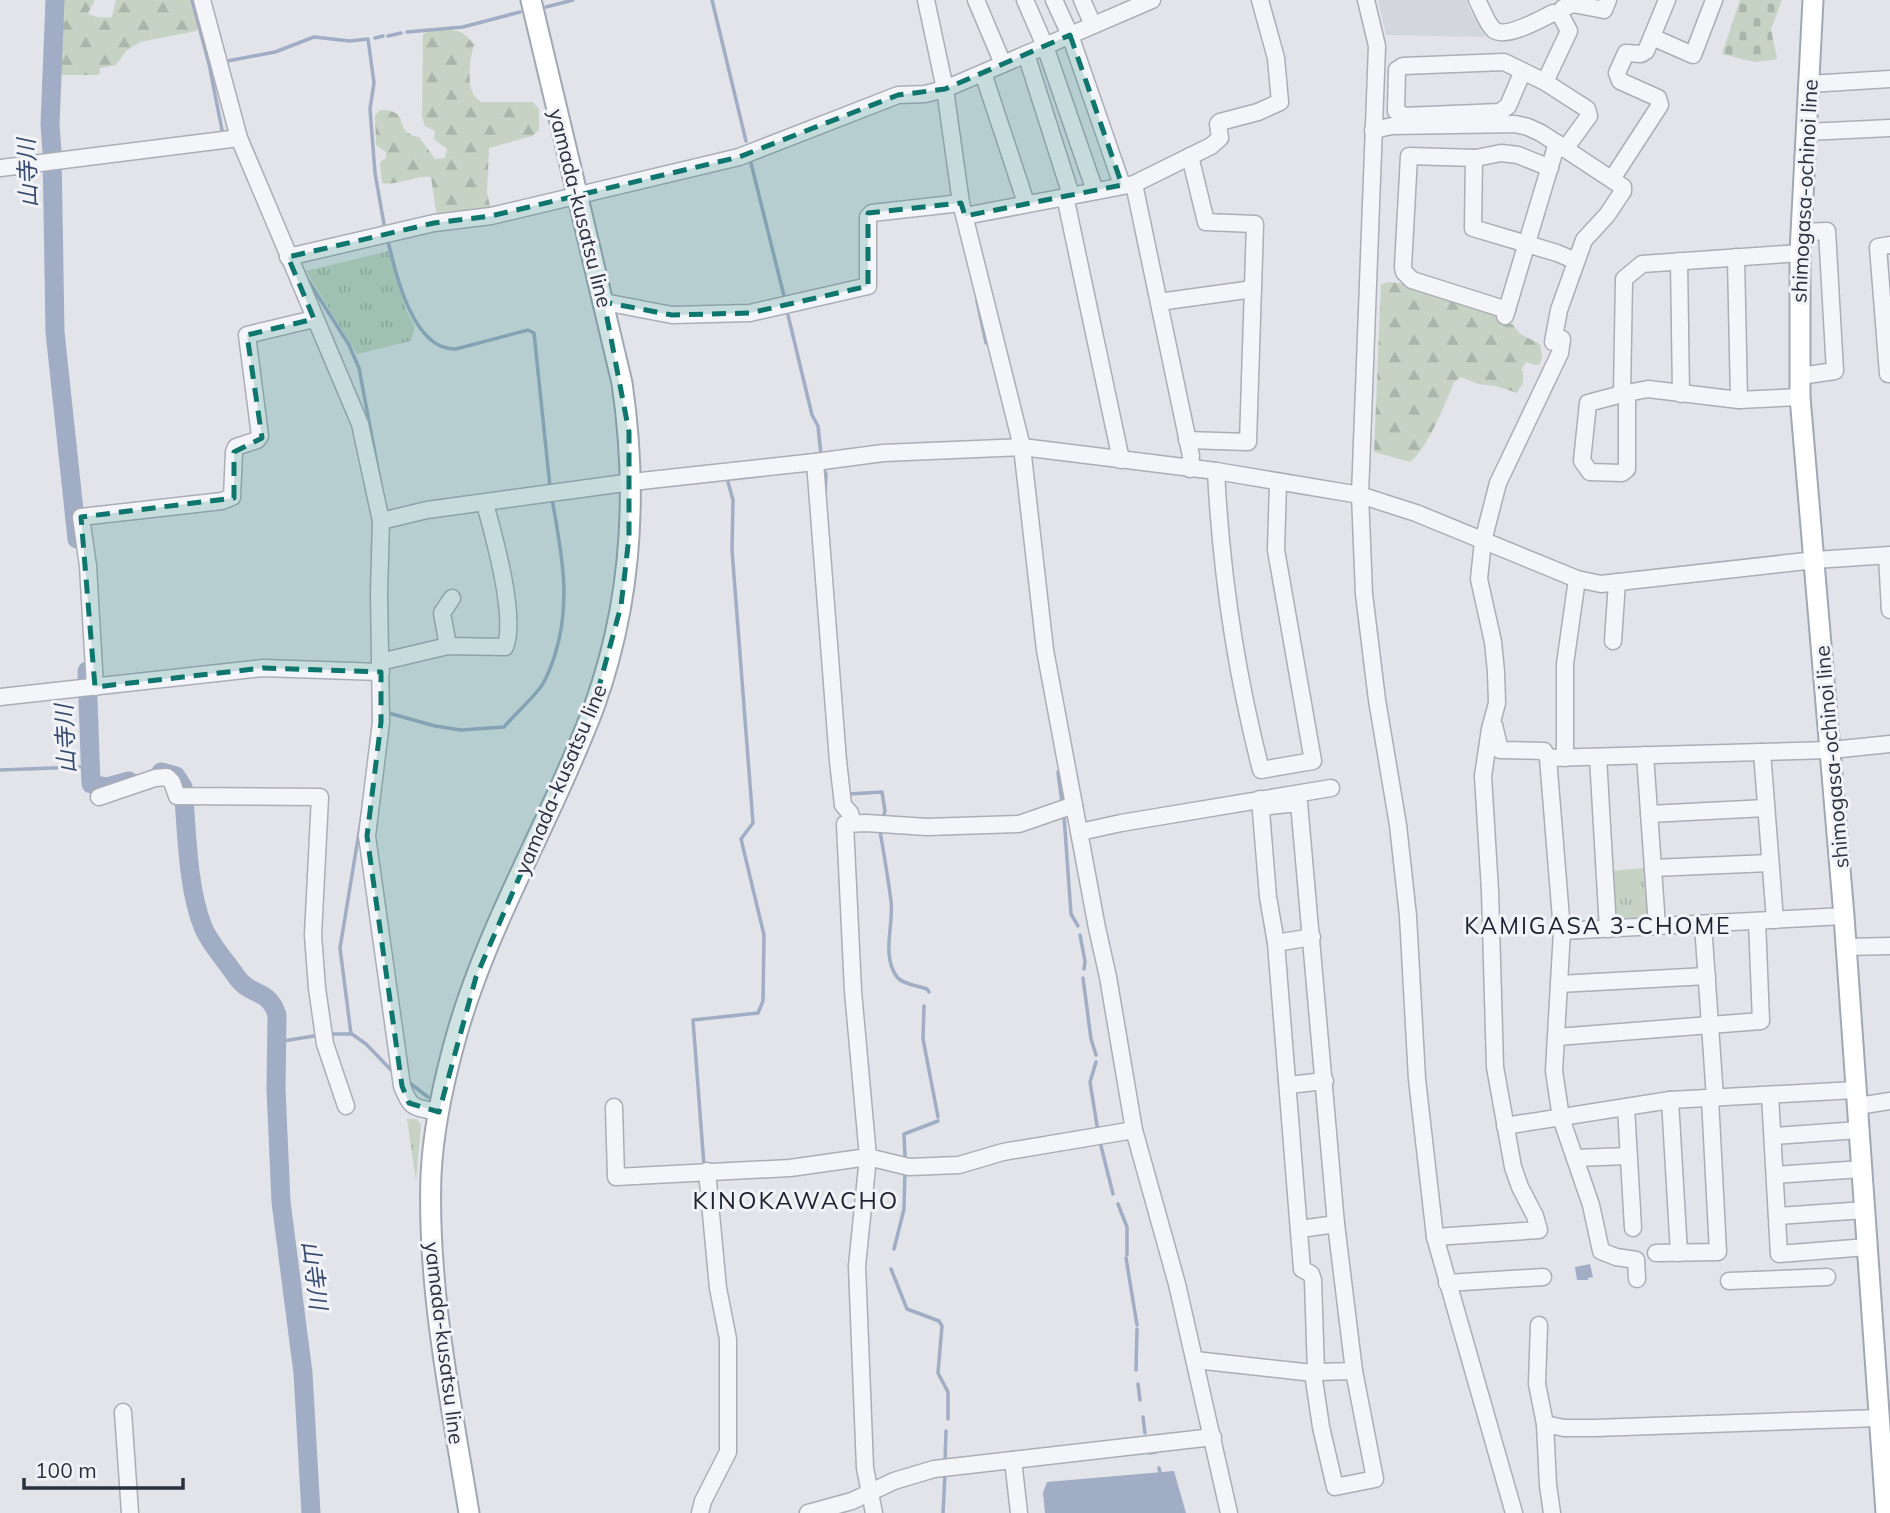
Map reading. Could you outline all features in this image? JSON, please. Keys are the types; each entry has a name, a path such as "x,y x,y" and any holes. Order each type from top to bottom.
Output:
{"main road":[{"name":"yamada-kusatsu line","path":"469,1513 434,1276 430,1227 431,1172 439,1112 453,1047 476,977 577,748 598,693 621,606 632,482 622,383 531,0"},
{"name":"shimogasa-ochinoi line","path":"1813,0 1800,253 1800,397 1844,916 1867,1247 1883,1427 1886,1513"}],"street":[{"path":"202,0 239,138 360,424 382,521 379,593 381,722 367,836 402,1086 408,1103 439,1112"},
{"path":"926,0 945,89 963,209 1022,447 1039,606 1134,1130 1195,1360 1230,1513"},
{"path":"976,0 1003,64"},
{"path":"1025,0 1045,46 1095,191"},
{"path":"1054,0 1128,184 1159,302 1191,456 1190,469"},
{"path":"1082,0 1093,25"},
{"path":"604,302 672,316 750,313 868,286 868,217 872,213 1026,203 1095,191 1128,184 1212,146 1220,138 1220,122 1280,103 1276,58 1260,0"},
{"path":"1366,0 1377,46 1356,495 1364,594 1377,700 1398,825 1408,916 1418,1079 1435,1237 1514,1513"},
{"path":"1477,0 1492,29 1499,33 1508,33 1553,13 1560,14 1569,31 1545,82"},
{"path":"1563,8 1573,4 1604,10 1608,0"},
{"path":"1612,179 1660,105 1658,99 1620,81 1617,73 1626,53 1641,54 1647,51 1667,0"},
{"path":"1652,37 1693,55 1714,0"},
{"path":"288,257 435,223 491,216 739,157 898,95 925,94 945,89 1093,25 1110,8 1142,1"},
{"path":"1026,54 1068,195 1121,460"},
{"path":"1523,71 1508,106 1500,112 1404,116 1396,111 1397,71 1403,66 1504,62 1523,71 1545,82 1587,109 1588,116 1561,146 1549,168 1506,313 1412,280 1403,267 1409,156 1474,158 1501,153 1541,162 1549,168"},
{"path":"983,73 1026,203"},
{"path":"1809,84 1890,79"},
{"path":"1373,130 1392,126 1514,124 1541,133 1623,187 1607,215 1584,240 1576,261 1559,310 1560,353 1498,483 1483,541 1479,579 1493,642 1497,703 1483,776 1496,1067 1513,1167 1539,1230 1435,1237"},
{"path":"1807,131 1890,128"},
{"path":"0,168 239,138"},
{"path":"1187,440 1248,442 1255,223 1206,222 1190,156"},
{"path":"1474,158 1471,226 1576,261"},
{"path":"1800,376 1835,371 1827,231 1801,232"},
{"path":"1890,245 1878,247 1888,374 1890,373"},
{"path":"1800,253 1642,264 1624,279 1625,393 1627,469 1622,473 1590,472 1582,461 1588,403 1625,393 1648,389 1740,400 1800,397"},
{"path":"1736,257 1740,400"},
{"path":"1679,261 1681,394"},
{"path":"1159,302 1254,289"},
{"path":"96,687 88,566 81,517 222,501 232,497 236,447 257,440 260,436 247,335 314,319"},
{"path":"382,521 428,510 632,482 883,453 1022,447 1216,471 1356,495 1416,513 1577,579 1601,584 1815,560 1888,556 1890,610"},
{"path":"815,462 838,761 843,805 850,813 853,824"},
{"path":"1216,471 1220,538 1235,644 1247,717 1261,770 1313,761 1276,550 1278,483"},
{"path":"0,697 263,668 381,667 448,646 505,647 509,635 501,564 485,504"},
{"path":"1577,579 1565,664 1557,758 1562,931 1554,1071 1561,1118 1591,1205 1601,1251 1616,1257 1636,1259 1637,1279"},
{"path":"1613,641 1617,582"},
{"path":"448,646 442,612 452,598"},
{"path":"1494,713 1494,727 1500,750 1544,751 1557,758 1831,750 1890,744"},
{"path":"1762,752 1775,920"},
{"path":"1645,755 1657,926"},
{"path":"1598,757 1608,929"},
{"path":"99,797 155,778 166,777 173,782 177,796 320,797 314,913 317,988 325,1044 346,1106"},
{"path":"1080,832 1121,822 1261,803 1331,788"},
{"path":"1261,803 1299,803 1336,1224 1354,1371 1374,1479 1335,1488 1321,1427 1315,1372 1313,1280 1311,1274 1302,1269 1276,943 1268,898 1261,803"},
{"path":"874,1513 865,1468 857,1266 868,1157 851,963 845,824 927,827 1019,824 1074,805"},
{"path":"1649,814 1766,808"},
{"path":"1653,867 1770,863"},
{"path":"1562,931 1844,916"},
{"path":"1557,1037 1762,1021 1757,921"},
{"path":"1656,1253 1718,1252 1711,1026 1703,924"},
{"path":"1276,943 1312,937"},
{"path":"1846,947 1890,946 1890,952"},
{"path":"1559,984 1707,976"},
{"path":"1288,1086 1325,1081"},
{"path":"1505,1126 1670,1100 1770,1095 1890,1101"},
{"path":"1770,1095 1779,1254 1867,1247"},
{"path":"1670,1100 1679,1253"},
{"path":"614,1107 616,1177 790,1168 868,1157 909,1167 959,1165 1003,1152 1134,1130"},
{"path":"1626,1107 1633,1228"},
{"path":"1773,1136 1859,1130"},
{"path":"1575,1158 1628,1156"},
{"path":"1775,1175 1862,1169"},
{"path":"701,1513 703,1502 728,1452 728,1339 718,1288 707,1171"},
{"path":"1777,1216 1865,1210"},
{"path":"1300,1228 1336,1224"},
{"path":"1800,1252 1802,1279"},
{"path":"1447,1283 1542,1277"},
{"path":"1729,1281 1827,1277"},
{"path":"1539,1325 1537,1384 1545,1424 1552,1513"},
{"path":"1195,1360 1315,1372 1354,1371"},
{"path":"123,1412 130,1513"},
{"path":"1545,1424 1595,1428 1883,1427"},
{"path":"807,1513 852,1502 894,1481 934,1469 1213,1437"},
{"path":"1013,1460 1015,1493 1020,1513"}],"highlighted area":[{"path":"1070,35 1122,185 965,216 961,203 868,213 868,286 750,313 672,315 604,302 629,432 629,537 621,606 594,705 476,977 439,1112 409,1103 402,1086 367,836 381,722 381,672 263,668 95,687 81,517 234,498 234,452 262,438 247,335 314,319 288,257 434,223 491,216 739,157 898,95 945,89"}],"shaded area":[{"path":"1378,0 1467,0 1467,5 1485,37 1386,35"}],"green space":[{"path":"57,0 95,0 88,13 105,18 112,17 116,0 191,0 198,27 196,31 140,42 126,51 116,65 100,68 98,75 59,75 54,64 57,59 55,35 61,29 56,15"},
{"path":"1740,0 1782,0 1771,29 1777,59 1755,62 1722,54"},
{"path":"432,30 460,32 474,45 470,62 470,83 481,102 533,102 539,109 539,130 532,136 489,148 487,193 490,206 487,213 437,218 431,177 382,183 380,162 386,158 386,152 376,145 375,116 380,110 396,114 406,131 419,137 435,159 445,158 447,149 434,139 435,131 425,126 422,117 423,34"},
{"path":"389,251 406,310 415,326 411,341 357,354 306,271"},
{"path":"1381,284 1409,284 1482,307 1513,325 1520,334 1540,344 1542,356 1540,364 1526,362 1521,370 1523,383 1517,393 1461,377 1454,382 1429,437 1410,462 1374,452"},
{"path":"1649,868 1650,921 1613,922 1608,871"},
{"path":"407,1119 417,1119 421,1125 416,1181"}],"water":[{"path":"1590,1264 1593,1277 1577,1280 1575,1267"},
{"path":"1174,1471 1186,1513 1045,1513 1043,1493 1047,1482"}],"waterway":[{"name":"山寺川","path":"55,0 50,125 55,332 77,539"},
{"path":"192,0 209,64 223,135"},
{"path":"546,7 573,0"},
{"path":"712,0 746,141"},
{"path":"407,32 463,27 520,12"},
{"path":"388,36 401,33"},
{"path":"375,38 383,36"},
{"path":"222,62 275,52 314,37 350,41 368,39 374,83 370,109 375,173 385,230"},
{"path":"750,159 785,300"},
{"path":"13,174 39,172 42,169"},
{"path":"387,237 408,306 428,337 441,346 456,349 528,330 534,333 550,487"},
{"path":"303,272 349,345 359,368 380,480"},
{"path":"977,301 986,343"},
{"path":"787,311 812,415 818,426 821,455"},
{"path":"823,469 826,474 825,497"},
{"path":"704,1166 693,1020 758,1013 763,1001 764,935 741,839 753,823 732,550 733,500 728,482"},
{"path":"385,712 461,730 504,727 540,688 554,658 563,618 564,579 552,499"},
{"name":"山寺川","path":"87,671 91,784 107,787 129,781"},
{"path":"0,770 80,767"},
{"name":"山寺川","path":"161,772 176,776 183,787 191,876 203,927 242,983 269,1000 277,1015 276,1089 281,1202 303,1373 311,1513"},
{"path":"1058,772 1062,803"},
{"path":"847,791 849,794 882,792 885,811 883,818"},
{"path":"328,1034 351,1034 340,948 363,808"},
{"path":"1064,816 1071,914 1078,926"},
{"path":"880,831 891,901 889,950 892,968 899,979 929,992"},
{"path":"1080,935 1084,969"},
{"path":"1083,978 1091,1039 1096,1055"},
{"path":"924,1006 923,1039 938,1117"},
{"path":"352,1034 366,1044 395,1074"},
{"path":"277,1042 320,1035"},
{"path":"1096,1062 1090,1082 1098,1132"},
{"path":"407,1081 428,1097"},
{"path":"905,1157 904,1134 938,1121"},
{"path":"1100,1142 1113,1194"},
{"path":"894,1249 904,1209 905,1169"},
{"path":"1118,1204 1127,1227 1127,1255"},
{"path":"1126,1258 1137,1325"},
{"path":"891,1269 907,1309 939,1321 942,1326 938,1373 948,1392 948,1419"},
{"path":"1136,1370 1137,1329"},
{"path":"1138,1384 1140,1400"},
{"path":"1143,1417 1145,1433"},
{"path":"945,1461 946,1431"},
{"path":"1149,1453 1156,1452"},
{"path":"1159,1468 1160,1472"},
{"path":"943,1513 945,1474"}],"district":[{"name":"KAMIGASA 3-CHOME","path":"1598,925"},
{"name":"KINOKAWACHO","path":"796,1200"}]}
